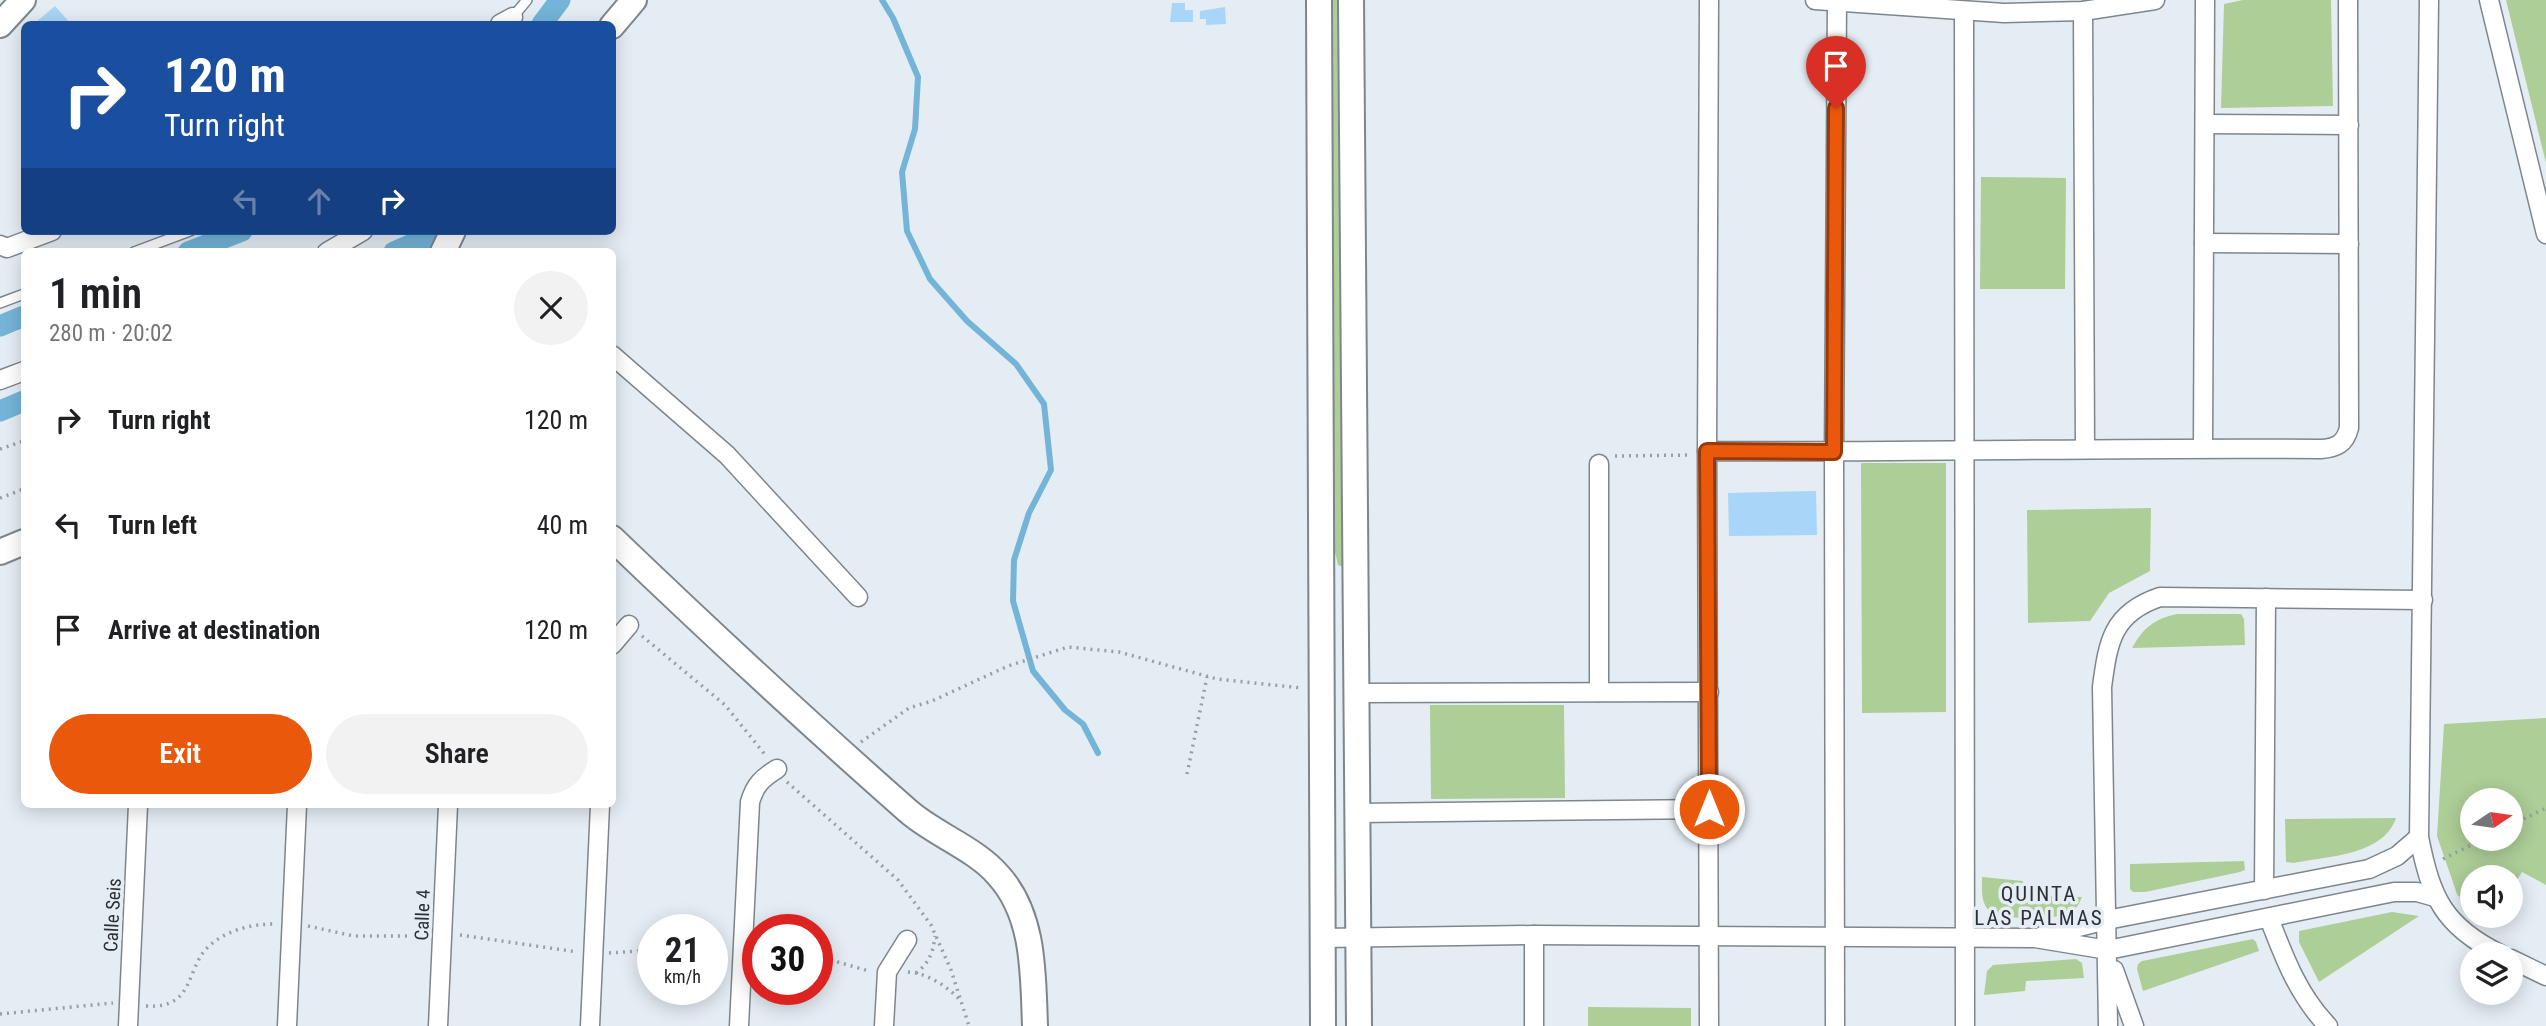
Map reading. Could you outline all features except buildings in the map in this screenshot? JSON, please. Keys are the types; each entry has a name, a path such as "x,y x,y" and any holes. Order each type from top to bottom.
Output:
{"street":[{"path":"1,22 23,0"},
{"path":"616,21 634,0"},
{"path":"1319,0 1323,1026"},
{"path":"1351,0 1359,1026"},
{"path":"1709,0 1709,1026"},
{"path":"1815,0 1965,11 2083,11 2155,0"},
{"path":"2203,448 2205,0"},
{"path":"1707,453 1966,449 2321,449 2333,448 2344,441 2349,428 2348,0"},
{"path":"2429,0 2419,837 2425,868 2443,911 2480,942"},
{"path":"2489,0 2546,234"},
{"path":"1835,1026 1834,452 1837,1"},
{"path":"1965,11 1965,1026"},
{"path":"2083,11 2085,449"},
{"path":"2205,124 2349,125"},
{"path":"0,245 7,248 41,235"},
{"path":"334,248 356,235"},
{"path":"2204,243 2349,244"},
{"path":"616,358 727,455 858,597"},
{"path":"0,380 21,372"},
{"path":"1599,692 1606,460"},
{"path":"616,542 766,685 922,824 962,847 998,875 1013,899 1031,952 1035,1026"},
{"path":"0,552 21,543"},
{"path":"2108,1026 2102,687 2106,655 2122,620 2140,604 2160,597 2423,600"},
{"path":"2264,890 2266,598"},
{"path":"616,640 629,625"},
{"path":"1356,693 1709,692"},
{"path":"739,1026 750,802 754,788 761,779 777,769"},
{"name":"Calle Seis","path":"128,1026 138,808"},
{"path":"287,1026 297,808"},
{"name":"Calle 4","path":"438,1026 448,808"},
{"path":"590,1026 600,808"},
{"path":"1357,813 1709,809"},
{"path":"2035,938 2107,920 2382,865 2408,849 2419,837"},
{"path":"1323,938 1534,935 2035,938 2108,950 2394,892 2417,892 2435,897"},
{"path":"2269,918 2298,988 2315,1013 2328,1026"},
{"path":"1534,935 1534,1026"},
{"path":"884,1026 887,972 907,940"},
{"path":"2108,950 2134,1026"},
{"path":"2523,965 2546,976"}],"lane":[{"path":"508,21 527,0"},
{"path":"145,248 179,235"},
{"path":"0,303 21,295"}],"path":[{"path":"0,449 21,441"},
{"path":"1606,460 1707,453"},
{"path":"0,498 21,490"},
{"path":"629,625 725,705 791,788 898,880 935,934 959,992 969,1026"},
{"path":"845,755 909,708 932,701 1008,666 1068,647 1119,652 1207,677 1322,690"},
{"path":"1187,774 1207,677"},
{"path":"2524,819 2546,808"},
{"path":"2425,868 2460,850"},
{"path":"0,1014 104,1003 156,1006 182,996 207,948 230,932 258,924 292,924 354,936 386,938 473,936 592,954 637,951"},
{"path":"916,973 927,964 934,948 935,934"}],"green space":[{"path":"1325,0 1344,0 1344,567 1338,565 1329,526"},
{"path":"2243,0 2331,0 2333,106 2221,108 2224,4"},
{"path":"2506,0 2546,0 2546,163"},
{"path":"1981,177 2066,178 2065,289 1980,289"},
{"path":"1861,463 1946,463 1946,712 1862,713"},
{"path":"2151,508 2150,571 2109,593 2090,621 2028,623 2027,510"},
{"path":"2177,614 2241,614 2244,619 2245,645 2132,648 2150,625"},
{"path":"1430,705 1564,705 1565,798 1431,799"},
{"path":"2546,718 2546,885 2523,873 2523,865 2460,865 2460,898 2437,836 2444,724"},
{"path":"2396,818 2389,831 2367,847 2337,856 2286,862 2285,819"},
{"path":"2244,861 2245,870 2240,872 2145,892 2133,892 2130,889 2130,864"},
{"path":"1982,877 2023,881 2024,895 2082,897 2074,911 2063,916 2007,917 1992,913 1985,906"},
{"path":"2392,912 2419,916 2319,982 2299,942 2299,931"},
{"path":"2253,939 2259,951 2143,991 2137,969 2142,961"},
{"path":"2076,959 2082,963 2084,978 2026,981 2025,991 1984,995 1987,971 1993,965"},
{"path":"1588,1007 1691,1008 1691,1026 1588,1026"}],"waterway":[{"path":"544,21 560,0"},
{"path":"882,0 893,18 918,77 915,129 902,172 907,231 930,279 967,321 1016,364 1044,404 1051,470 1029,513 1014,560 1013,601 1033,671 1065,710 1083,724 1098,753"},
{"path":"198,248 232,235"},
{"path":"403,248 429,237"},
{"path":"0,326 21,317"},
{"path":"0,411 21,402"}],"district":[{"name":"QUINTA LAS PALMAS","path":"2039,906"}],"route":[{"path":"1709,809 1707,451 1834,452 1836,108"}]}
